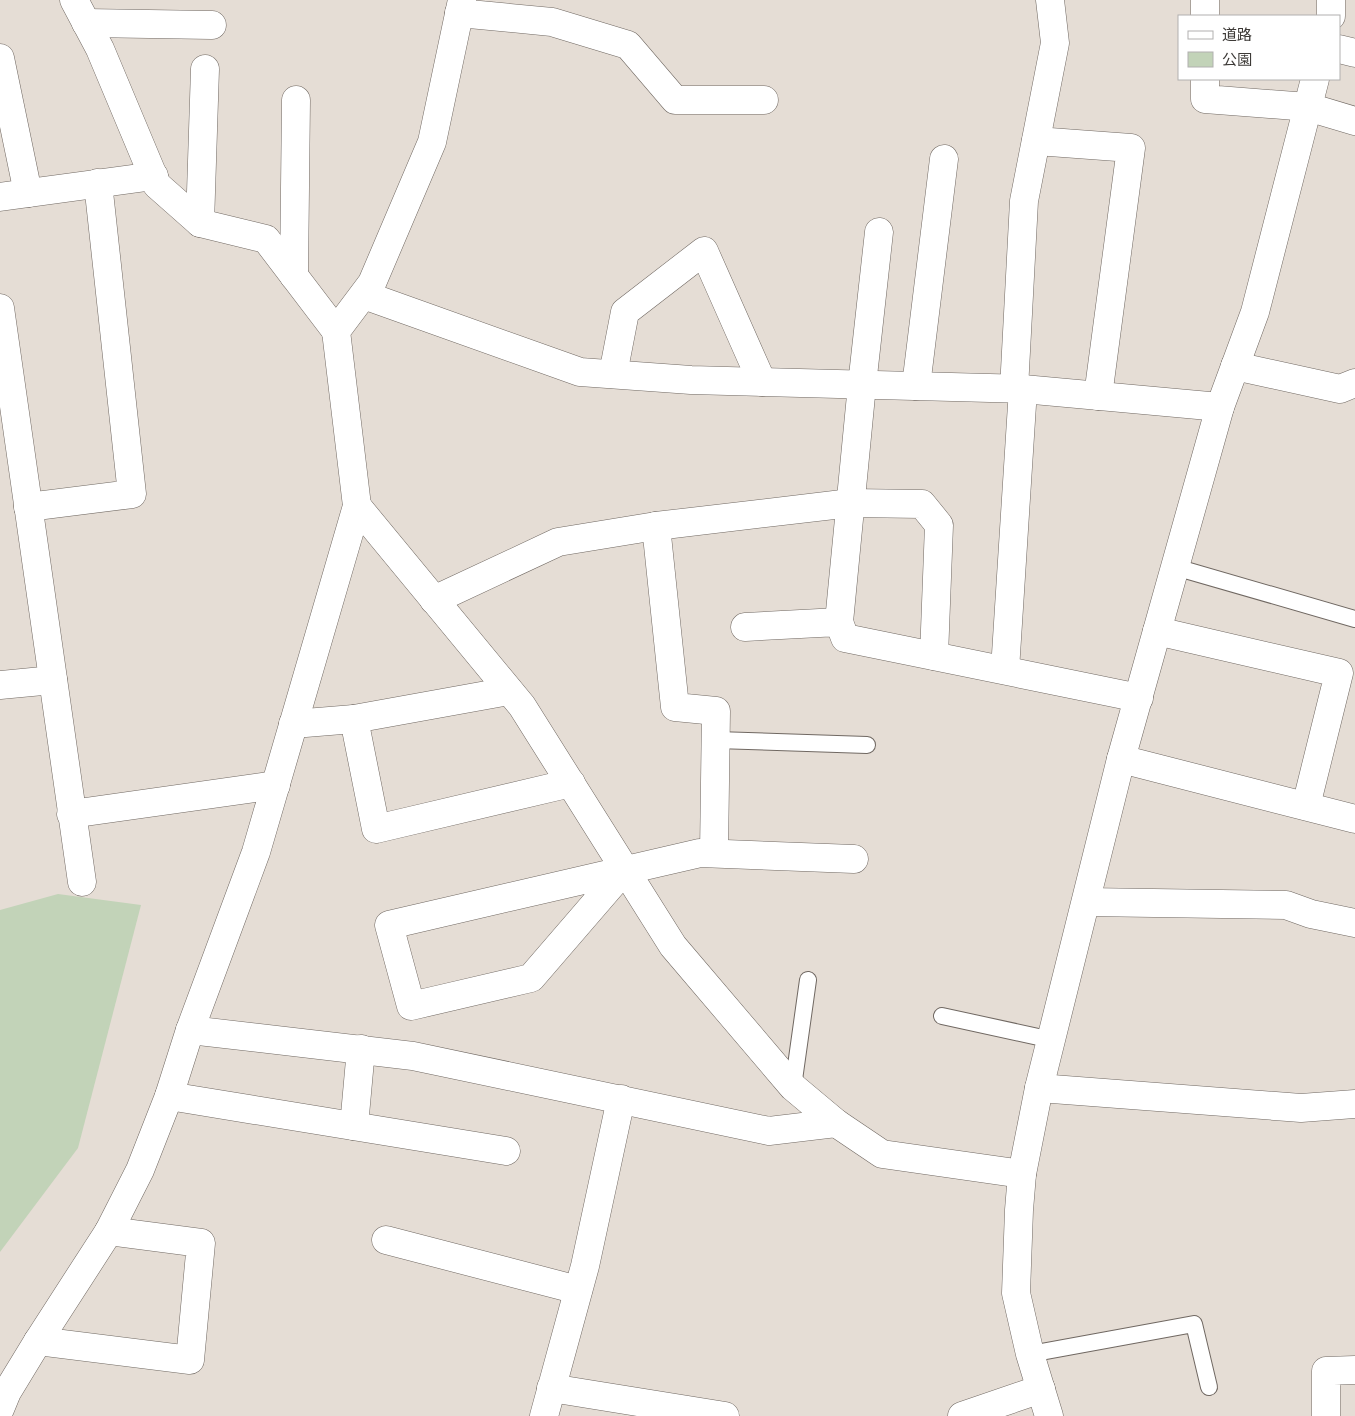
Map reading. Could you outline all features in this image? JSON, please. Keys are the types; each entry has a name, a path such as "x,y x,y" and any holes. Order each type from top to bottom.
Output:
{"street":[{"path":"1005,670 1018,389 1024,201 1055,44 1050,0"},
{"path":"1205,0 1205,15"},
{"path":"1331,0 1331,15"},
{"path":"336,331 372,283 432,142 461,6 552,22 628,45 675,100 764,100"},
{"path":"80,12 212,25"},
{"path":"0,1410 7,1392 38,1341 109,1231 140,1170 169,1096 190,1030 256,852 357,506 336,331 266,239 200,223 158,185 100,49 80,12"},
{"path":"1340,49 1355,54"},
{"path":"0,58 28,193"},
{"path":"200,223 205,69"},
{"path":"1205,80 1205,98 1308,107 1355,121"},
{"path":"1049,1416 1030,1354 1016,1293 1022,1174 1039,1088 1121,759 1220,406 1255,312 1315,80"},
{"path":"294,276 296,100"},
{"path":"1036,141 1131,148 1098,396"},
{"path":"916,386 944,159"},
{"path":"0,197 154,176"},
{"path":"28,508 132,494 98,183"},
{"path":"879,232 839,622 845,638 1139,698"},
{"path":"614,374 626,312 704,251 762,382"},
{"path":"364,295 580,372 691,380 1018,389 1220,406"},
{"path":"0,308 82,882"},
{"path":"1235,366 1340,388 1355,383"},
{"path":"434,600 558,542 656,526 850,502 922,504 939,525 934,656"},
{"path":"357,506 522,706 673,946 793,1087 836,1123 882,1154 1022,1174"},
{"path":"656,526 675,707 716,711 714,854"},
{"path":"745,627 839,622"},
{"path":"1157,631 1339,673 1306,806"},
{"path":"0,685 52,680"},
{"path":"293,724 354,720 510,691"},
{"path":"354,720 376,829 571,783"},
{"path":"1121,759 1355,819"},
{"path":"71,814 276,785"},
{"path":"625,869 531,978 411,1006 389,925 625,869 700,853 854,859"},
{"path":"1086,902 1286,905 1311,914 1355,923"},
{"path":"190,1030 413,1056 769,1131 836,1123"},
{"path":"354,1126 361,1049"},
{"path":"1039,1088 1301,1108 1355,1104"},
{"path":"169,1096 506,1151"},
{"path":"544,1416 585,1266 621,1099"},
{"path":"38,1341 190,1360 201,1243 109,1231"},
{"path":"386,1240 578,1290"},
{"path":"1326,1416 1326,1371 1355,1370"},
{"path":"551,1388 725,1416"},
{"path":"962,1416 1041,1389"}],"lane":[{"path":"1175,567 1355,618"},
{"path":"716,740 867,745"},
{"path":"793,1087 808,980"},
{"path":"942,1016 1052,1040"},
{"path":"1030,1354 1194,1324 1209,1386"}],"green space":[{"path":"58,894 141,905 78,1148 0,1252 0,910"}]}
